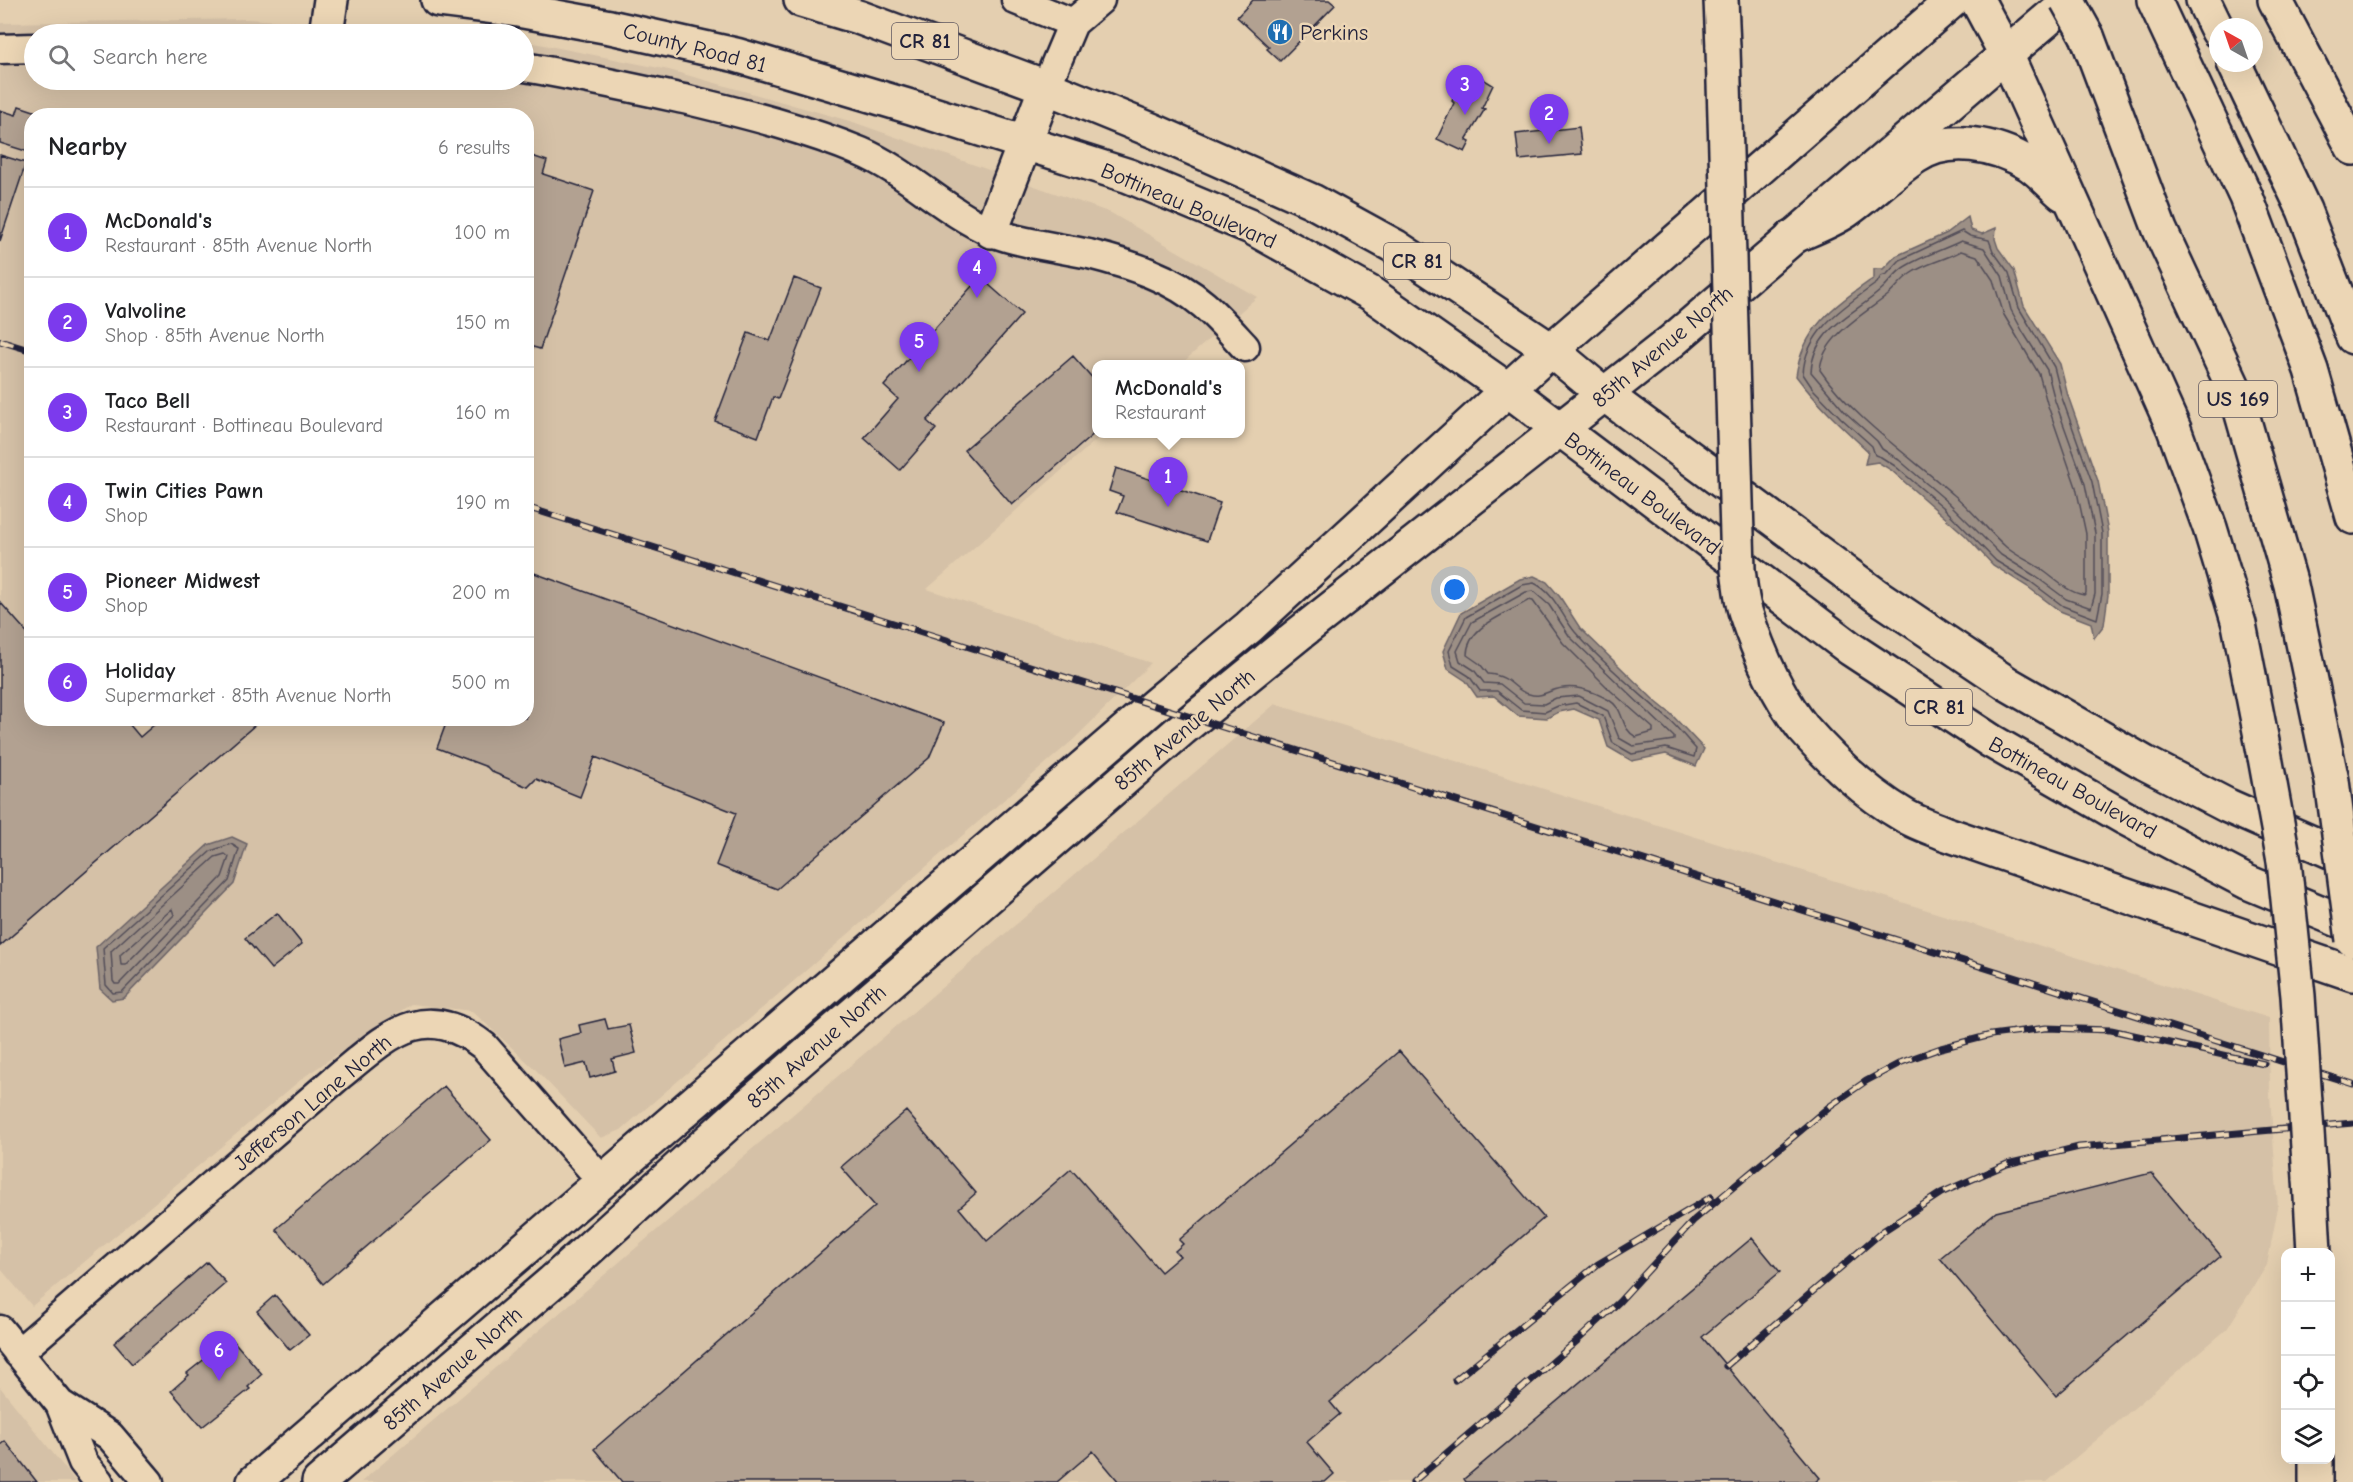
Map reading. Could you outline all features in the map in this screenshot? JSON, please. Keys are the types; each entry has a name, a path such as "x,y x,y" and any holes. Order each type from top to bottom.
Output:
{"main road":[{"path":"328,24 331,0"},
{"name":"County Road 81","path":"438,0 518,10 612,13 736,55 912,107"},
{"name":"CR 81","path":"801,0 868,21 1046,87 1154,131 1312,201 1396,248 1551,350 1604,394 1877,596 2008,684 2145,763 2217,800 2353,861"},
{"path":"1721,0 1738,570 1745,610 1762,653 1784,698 1803,728 1828,756 1867,792 1907,818 1944,833 2353,974"},
{"name":"85th Avenue North","path":"254,1482 1249,627 1507,389 1953,0"},
{"path":"1977,0 2006,54 2174,429 2210,528 2239,624 2284,861 2298,996 2314,1248"},
{"name":"85th Avenue North","path":"319,1482 552,1282 970,911 1195,718 1672,341 2068,0"},
{"name":"US 169","path":"2068,0 2087,36 2160,230 2236,393 2290,585 2332,781 2353,940"},
{"path":"2154,0 2246,197 2311,370 2353,517"},
{"path":"2203,0 2212,18"},
{"path":"2275,0 2353,148"},
{"path":"2238,72 2304,210 2353,337"},
{"path":"991,231 1046,87"},
{"name":"Bottineau Boulevard","path":"912,107 1129,176 1251,227 1370,293 1507,389 1559,431 1851,649 1991,741 2125,818 2247,882 2353,926"},
{"path":"1792,237 1844,212 1917,155 1937,147 1955,144 1988,147 2030,165 2075,206"},
{"path":"947,885 970,911"},
{"path":"836,981 859,1008"},
{"path":"2316,1464 2316,1482"}],"street":[{"path":"1016,0 1073,23"},
{"path":"1046,87 1073,23 1100,0"},
{"path":"0,49 24,48"},
{"path":"534,69 585,77 718,108 817,136 862,153 895,170 940,201 991,231 1027,243 1089,254 1129,265 1170,282 1203,304 1245,347"},
{"name":"Jefferson Lane North","path":"18,1353 340,1075 385,1038 415,1024 441,1024 467,1033 484,1046 603,1182"},
{"path":"0,1330 60,1404 83,1462 99,1482"},
{"path":"60,1404 110,1436 149,1482"}],"shaded area":[{"path":"246,19 328,24 24,24 24,90 534,90 534,43 669,70 853,122 1111,213 1257,297 1186,360 1092,360 1092,438 1098,438 927,589 1151,663 1073,740 621,1130 601,1138 536,1070 472,1011 411,1004 304,1077 32,1306 0,1268 0,23"},
{"path":"1275,704 2269,1018 2270,1096 2278,1207 2267,1265 2227,1329 2047,1482 361,1482"},
{"path":"0,1387 76,1482 0,1482"}],"water":[{"path":"1968,217 1971,230 1982,234 1996,228 1995,239 1998,248 2014,270 2024,306 2060,364 2068,396 2098,481 2108,532 2108,595 2104,625 2094,638 2091,623 2060,611 1993,565 1966,536 1891,470 1878,462 1865,464 1868,451 1821,406 1796,376 1806,343 1814,330 1834,308 1874,278 1874,269 1883,269 1896,256 1947,233"},
{"path":"1534,576 1547,582 1560,597 1580,628 1671,714 1704,749 1696,766 1666,754 1632,761 1608,747 1599,720 1574,709 1559,712 1547,718 1518,716 1494,696 1477,697 1466,681 1448,669 1443,651 1461,613 1520,579"},
{"path":"232,837 247,844 234,884 124,998 112,1000 100,989 96,947 208,845"}],"building":[{"name":"Perkins","path":"1253,0 1329,0 1335,5 1280,61 1267,49 1269,47 1237,17"},
{"path":"1468,74 1473,77 1475,74 1493,85 1482,108 1485,109 1466,140 1470,142 1465,152 1437,139 1454,103 1452,101 1458,87 1461,89"},
{"path":"19,106 25,108 24,150 0,143 0,110 16,115"},
{"path":"1579,127 1582,154 1519,160 1516,134"},
{"path":"0,155 24,162 24,169 0,241"},
{"path":"534,157 547,161 543,174 594,191 540,349 534,347"},
{"path":"980,277 1022,314 927,421 936,429 900,470 864,438 898,399 884,386"},
{"path":"794,278 821,288 778,399 773,397 758,437 715,421 748,333 770,341"},
{"path":"1073,356 1092,377 1092,435 1012,505 964,450"},
{"path":"1116,468 1220,503 1207,541 1117,512 1123,496 1109,491"},
{"path":"534,573 944,723 929,758 777,889 716,865 736,813 595,757 580,797 536,779 528,787 492,772 487,767 437,748 445,726 534,726"},
{"path":"0,602 24,629 24,726 131,726 140,737 153,726 254,726 0,946"},
{"path":"277,913 302,944 271,969 245,938"},
{"path":"605,1019 608,1029 629,1025 636,1053 612,1059 615,1071 590,1078 586,1063 565,1068 558,1039 581,1033 579,1025"},
{"path":"1399,1051 1544,1218 1330,1402 1340,1414 1307,1442 1334,1474 1325,1482 1119,1482 1093,1451 1057,1482 622,1482 594,1449 875,1206 841,1167 906,1111 976,1193 959,1208 987,1241 1071,1169 1161,1272 1180,1256 1175,1251 1183,1244 1179,1240"},
{"path":"444,1086 491,1140 323,1284 276,1229"},
{"path":"2151,1173 2221,1256 2056,1396 1940,1258 1996,1212"},
{"path":"1752,1238 1780,1272 1702,1337 1820,1478 1815,1482 1466,1482 1464,1479"},
{"path":"207,1262 226,1283 132,1364 114,1343"},
{"path":"275,1295 309,1335 290,1350 257,1311"},
{"path":"231,1338 262,1374 248,1387 250,1389 202,1427 171,1391 189,1375 187,1373"},
{"path":"5,1441 37,1482 0,1482 0,1445"}],"railway":[{"path":"0,341 24,348"},
{"path":"534,510 2353,1084"},
{"path":"1413,1482 1619,1302 1694,1220 1830,1106 1866,1081 1902,1062 1941,1048 1991,1035 2046,1028 2111,1030 2264,1064"},
{"path":"1726,1366 1883,1231 1941,1193 2007,1164 2079,1147 2353,1123"},
{"path":"1455,1380 1598,1264 1711,1197"}],"place":[{"name":"Perkins","path":"1280,32"},
{"name":"Taco Bell","path":"1465,115"},
{"name":"Valvoline","path":"1549,144"},
{"name":"Twin Cities Pawn","path":"977,298"},
{"name":"Pioneer Midwest","path":"919,372"},
{"name":"McDonald's","path":"1168,507"},
{"name":"Holiday","path":"219,1381"}]}
